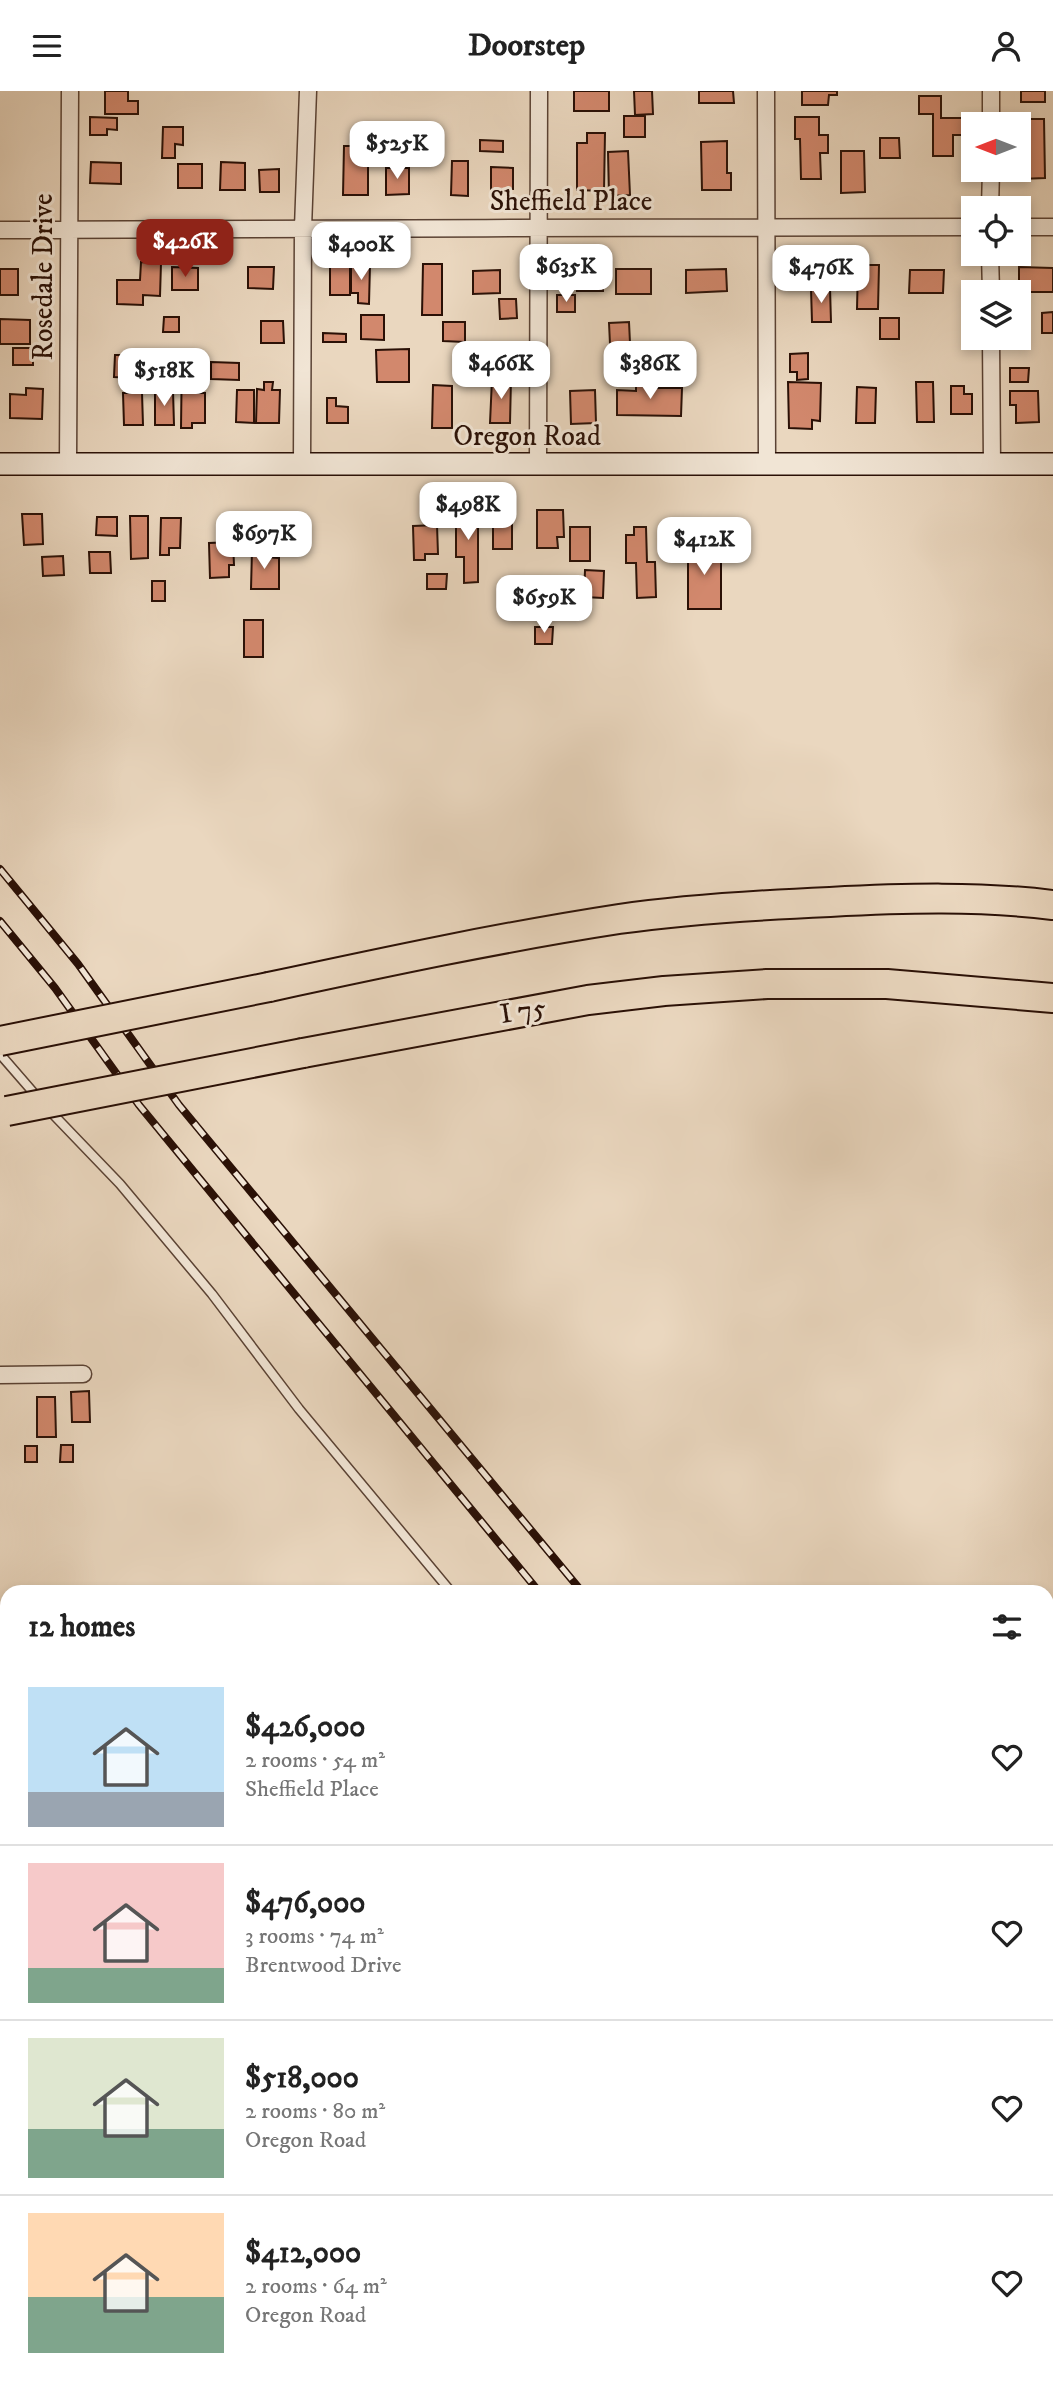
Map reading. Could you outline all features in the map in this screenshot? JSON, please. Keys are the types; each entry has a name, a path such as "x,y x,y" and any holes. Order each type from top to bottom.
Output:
{"highway":[{"path":"0,1041 403,959 620,919 720,908 922,897 1053,905"},
{"name":"I 75","path":"2,1112 588,1000 664,991 767,984 887,984 1053,998"}],"street":[{"name":"Rosedale Drive","path":"68,464 70,91"},
{"path":"302,463 303,228 308,91"},
{"path":"538,464 539,91"},
{"path":"766,91 767,465"},
{"path":"991,91 991,112"},
{"name":"Sheffield Place","path":"0,230 961,227"},
{"path":"1031,227 1053,227"},
{"path":"991,350 992,464"},
{"name":"Oregon Road","path":"0,464 1053,464"},
{"path":"0,1375 83,1374"}],"lane":[{"path":"0,1054 137,1203 212,1294 299,1409 445,1585"}],"building":[{"path":"105,91 128,91 128,101 138,101 138,114 105,114"},
{"path":"574,91 609,91 609,111 574,111"},
{"path":"634,91 652,91 653,114 635,115"},
{"path":"699,91 733,91 734,103 699,103"},
{"path":"802,91 837,91 837,95 829,95 828,105 802,105"},
{"path":"1021,91 1045,91 1045,102 1021,102"},
{"path":"919,96 941,96 941,118 961,118 961,135 953,135 953,156 933,156 933,114 919,114"},
{"path":"624,116 645,116 645,137 624,137"},
{"path":"90,117 117,118 117,130 107,129 107,135 90,135"},
{"path":"795,117 819,117 819,135 828,135 828,153 820,153 821,179 801,179 800,139 795,139"},
{"path":"1031,119 1044,119 1045,178 1031,179"},
{"path":"393,122 394,137 375,137 375,123"},
{"path":"163,127 183,127 183,145 175,144 175,158 162,158"},
{"path":"587,133 605,133 604,191 577,190 577,143 587,143"},
{"path":"880,138 899,138 900,158 880,158"},
{"path":"480,140 503,141 503,152 480,151"},
{"path":"727,141 727,173 731,173 731,190 702,190 701,142"},
{"path":"344,146 368,146 368,195 343,195"},
{"path":"628,151 630,195 609,196 608,152"},
{"path":"841,151 864,151 865,192 841,193"},
{"path":"452,161 468,161 468,196 451,195"},
{"path":"91,162 121,163 121,184 90,183"},
{"path":"221,162 245,163 245,190 220,190"},
{"path":"178,164 202,164 202,188 178,188"},
{"path":"491,167 513,168 513,189 491,189"},
{"path":"386,168 409,168 409,194 386,195"},
{"path":"279,169 279,192 260,192 259,170"},
{"path":"141,262 161,263 160,296 143,295 143,305 117,304 117,280 140,280"},
{"path":"330,264 350,264 350,295 330,295"},
{"path":"351,264 370,264 369,304 358,303 358,293 351,293"},
{"path":"423,264 442,264 442,315 422,315"},
{"path":"858,265 879,265 878,309 857,309"},
{"path":"172,267 198,268 198,290 172,290"},
{"path":"248,267 274,267 273,289 248,288"},
{"path":"1019,267 1053,268 1053,292 1031,292 1031,280 1019,280"},
{"path":"0,269 18,269 18,295 0,295"},
{"path":"616,269 651,269 651,294 616,294"},
{"path":"726,269 727,291 686,293 686,270"},
{"path":"500,270 500,293 473,294 473,271"},
{"path":"576,270 602,270 603,291 577,291"},
{"path":"910,270 944,270 943,293 909,293"},
{"path":"811,288 830,288 831,322 812,322"},
{"path":"557,295 575,295 575,312 557,312"},
{"path":"499,299 516,299 517,318 500,319"},
{"path":"1053,312 1053,333 1042,333 1042,313"},
{"path":"361,315 384,315 384,340 361,339"},
{"path":"164,317 179,317 179,332 163,332"},
{"path":"880,318 899,318 899,339 880,339"},
{"path":"0,319 30,320 30,344 0,344"},
{"path":"261,321 283,321 284,343 261,343"},
{"path":"443,322 465,322 465,342 443,341"},
{"path":"629,322 630,343 610,344 609,323"},
{"path":"323,333 346,334 346,342 323,342"},
{"path":"13,348 33,348 33,365 13,365"},
{"path":"409,349 409,382 377,382 376,350"},
{"path":"182,351 190,351 189,393 205,393 205,423 192,423 192,428 181,428"},
{"path":"808,353 808,379 797,380 797,372 790,372 790,354"},
{"path":"115,355 135,355 135,378 114,377"},
{"path":"211,362 239,363 239,380 211,379"},
{"path":"1010,368 1029,368 1028,382 1010,382"},
{"path":"492,379 511,379 510,423 490,423"},
{"path":"264,382 273,382 272,390 280,390 279,423 256,423 257,389 264,390"},
{"path":"788,382 821,383 820,421 812,420 812,429 789,428"},
{"path":"916,382 933,382 934,422 917,422"},
{"path":"636,383 652,383 652,388 682,388 681,416 617,415 617,390 636,391"},
{"path":"433,385 452,386 452,428 432,428"},
{"path":"951,386 964,386 964,394 972,394 972,414 951,414"},
{"path":"857,387 876,388 875,423 856,423"},
{"path":"26,388 43,389 42,419 10,418 10,394 26,395"},
{"path":"237,390 254,390 254,423 236,422"},
{"path":"595,390 596,423 571,424 570,391"},
{"path":"173,391 174,425 155,425 155,392"},
{"path":"1010,391 1038,391 1039,422 1016,423 1016,405 1010,405"},
{"path":"123,393 142,393 143,425 124,425"},
{"path":"327,398 336,398 336,406 348,407 348,423 327,423"},
{"path":"493,508 512,508 512,549 493,549"},
{"path":"456,509 478,509 478,582 464,583 464,557 456,557"},
{"path":"537,510 563,510 564,537 557,537 558,548 537,548"},
{"path":"22,514 42,514 43,544 24,545"},
{"path":"130,516 148,516 148,558 131,559"},
{"path":"97,517 117,517 117,536 96,535"},
{"path":"161,518 181,518 180,548 169,548 169,555 160,555"},
{"path":"437,525 438,554 425,554 425,560 414,560 413,526"},
{"path":"570,527 590,527 590,561 570,561"},
{"path":"634,527 646,527 647,562 655,562 656,597 637,598 636,563 626,563 626,535 634,535"},
{"path":"233,542 234,565 229,565 229,577 210,578 209,543"},
{"path":"688,545 721,545 721,609 688,609"},
{"path":"252,550 265,550 265,557 279,558 279,589 251,589"},
{"path":"89,552 110,552 111,573 90,573"},
{"path":"63,556 64,575 43,576 42,557"},
{"path":"585,570 604,571 603,598 584,597"},
{"path":"427,574 447,574 446,589 427,589"},
{"path":"152,581 165,581 165,601 152,601"},
{"path":"244,620 263,620 263,657 244,657"},
{"path":"535,627 553,627 552,644 535,644"},
{"path":"89,1391 90,1422 72,1422 71,1392"},
{"path":"37,1397 55,1397 56,1437 37,1437"},
{"path":"61,1445 73,1445 73,1462 60,1462"},
{"path":"25,1446 37,1446 37,1462 25,1462"}],"railway":[{"path":"0,869 78,964 179,1105 576,1585"},
{"path":"0,921 55,988 139,1105 533,1585"}]}
